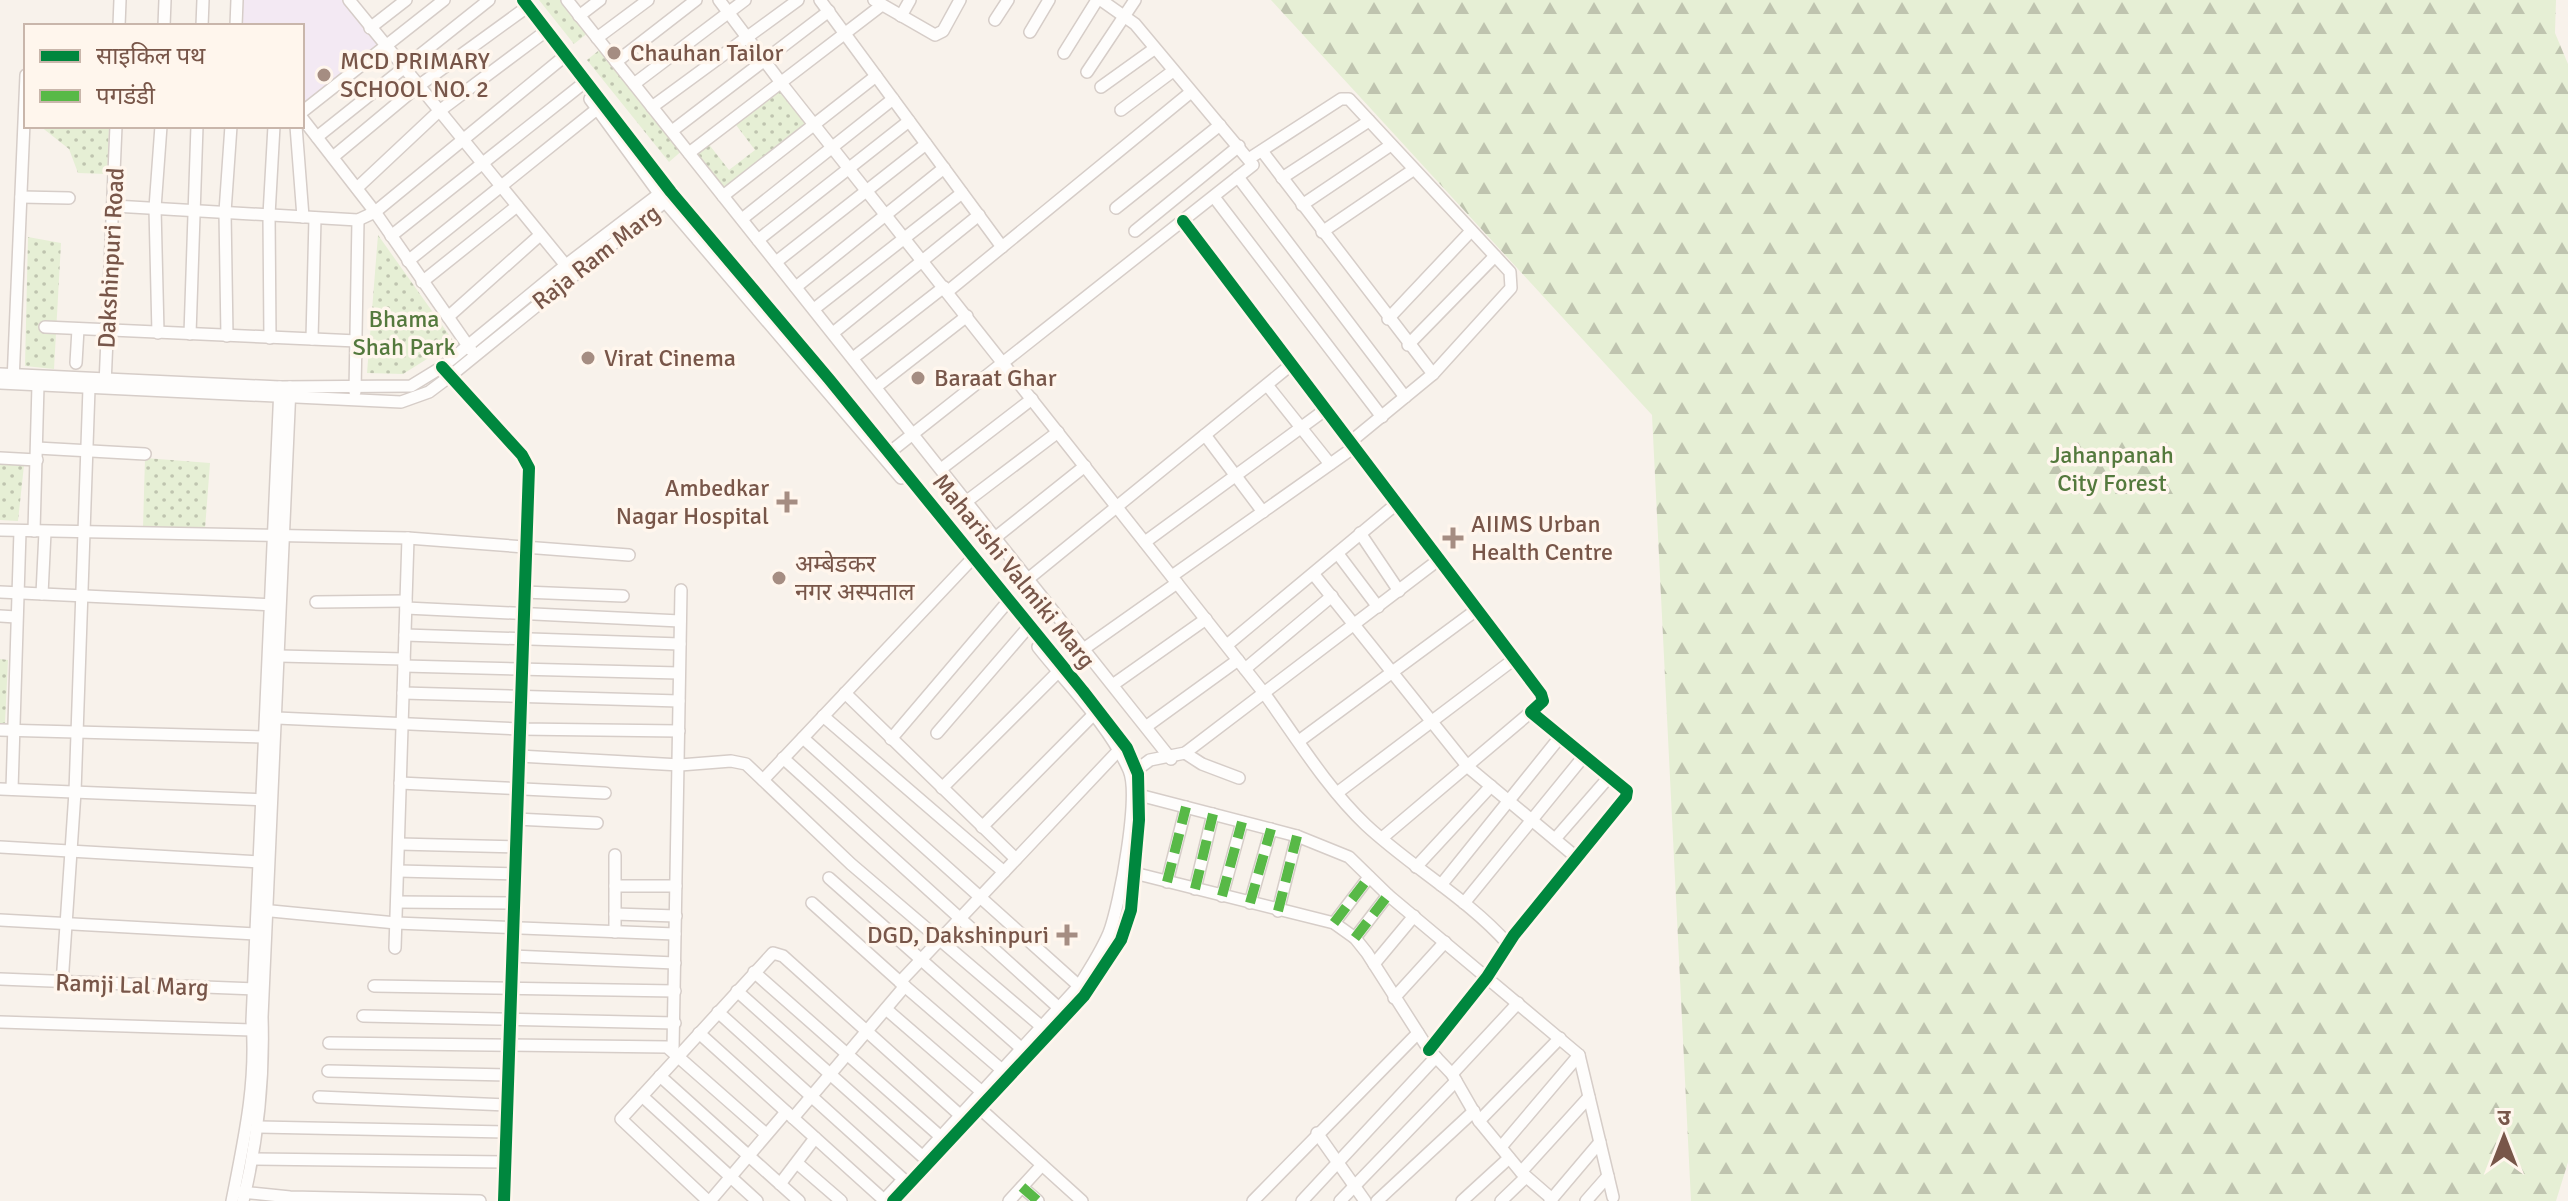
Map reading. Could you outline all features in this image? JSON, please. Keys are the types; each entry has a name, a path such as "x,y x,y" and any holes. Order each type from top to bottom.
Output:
{"street":[{"path":"119,24 120,0"},
{"path":"164,24 165,0"},
{"path":"202,24 203,0"},
{"path":"236,24 237,0"},
{"path":"349,0 460,140 570,269"},
{"path":"370,28 406,0"},
{"path":"304,110 444,0"},
{"path":"317,137 489,0"},
{"name":"Maharishi Valmiki Marg","path":"515,0 523,5 665,197"},
{"path":"567,0 1171,759"},
{"path":"579,16 600,0"},
{"path":"597,38 648,0"},
{"path":"616,62 696,0"},
{"path":"719,0 1242,664 1337,793 1382,838 1464,903 1508,944"},
{"path":"634,84 745,0"},
{"path":"652,107 798,0"},
{"path":"820,0 1002,247"},
{"path":"901,16 910,0"},
{"path":"689,153 878,2 931,33 940,34 960,0"},
{"path":"995,20 1008,0"},
{"path":"1030,32 1049,0"},
{"path":"886,455 1253,165 1126,15 1099,0 1064,53"},
{"path":"1087,72 1135,0"},
{"path":"333,157 523,5"},
{"name":"Maharishi Valmiki Marg","path":"523,5 560,60 665,197 886,455 1127,748 1139,795 1131,910 1121,940 1084,996 976,1105 893,1201"},
{"path":"672,131 829,11"},
{"path":"357,188 438,112 542,34"},
{"path":"1101,87 1154,49"},
{"path":"114,206 358,220 375,212 560,60"},
{"path":"1121,110 1173,71"},
{"path":"723,196 876,76"},
{"path":"391,236 580,86"},
{"path":"853,358 1002,247 1191,92"},
{"path":"742,219 893,99"},
{"path":"1085,648 1330,464 1433,374 1511,288 1510,272 1352,102 1341,99 1250,158"},
{"path":"408,261 597,109"},
{"path":"304,121 375,212 470,350"},
{"path":"758,240 909,121"},
{"path":"1282,178 1369,121"},
{"path":"13,380 24,124"},
{"path":"1116,208 1220,125"},
{"name":"Dakshinpuri Road","path":"106,386 116,128"},
{"path":"158,333 155,208 161,128"},
{"path":"190,334 197,128"},
{"path":"227,336 225,212 231,128"},
{"path":"270,338 269,215 274,128"},
{"path":"296,128 309,217 312,339"},
{"path":"776,262 926,144"},
{"path":"1302,205 1391,145"},
{"path":"1135,231 1239,146"},
{"path":"1262,151 1433,374"},
{"path":"796,287 944,168"},
{"path":"1322,232 1413,170"},
{"path":"1238,177 1405,397"},
{"path":"814,309 962,193"},
{"path":"21,197 69,198"},
{"name":"Raja Ram Marg","path":"0,383 13,380 414,399 570,269 665,197"},
{"path":"1214,197 1382,417"},
{"path":"422,282 517,206"},
{"path":"833,333 979,215"},
{"path":"355,395 358,220"},
{"path":"1183,221 1542,697 1541,704 1382,838"},
{"path":"1388,319 1471,231"},
{"path":"448,317 540,235"},
{"path":"1408,345 1495,256"},
{"path":"876,387 967,316"},
{"path":"0,317 16,318"},
{"path":"45,327 357,341"},
{"path":"76,363 78,329"},
{"path":"1028,579 1292,364"},
{"path":"445,372 522,455 529,468 504,1201"},
{"name":"Raja Ram Marg","path":"0,374 38,385 106,386"},
{"path":"38,385 42,594"},
{"path":"1267,385 1330,464"},
{"path":"62,984 69,923 75,792 89,388"},
{"path":"239,1197 255,1059 252,1030 259,988 268,800 265,737 276,605 285,393"},
{"path":"941,469 1032,399"},
{"path":"1145,542 1325,410"},
{"path":"967,501 1058,432"},
{"path":"1205,435 1263,512"},
{"path":"0,458 87,450 145,454"},
{"name":"Maharishi Valmiki Marg","path":"883,1201 961,1116 976,1105 982,1092 1079,986 1099,956 1116,907 1134,798 1133,772 1119,750 886,455"},
{"path":"996,537 1085,466"},
{"path":"1227,645 1315,576 1395,505"},
{"path":"0,530 408,538 526,544 629,555"},
{"path":"20,531 13,730 6,789 268,800"},
{"path":"1360,533 1399,591"},
{"path":"395,948 408,538"},
{"path":"1338,554 1378,607"},
{"path":"763,780 970,561"},
{"path":"1133,772 1150,760 1171,759 1185,753 1437,561"},
{"path":"1315,576 1468,767 1576,857"},
{"path":"676,1052 681,590"},
{"path":"0,592 276,605"},
{"path":"524,592 623,596"},
{"path":"1147,726 1242,664 1332,596"},
{"path":"316,602 406,604 680,621"},
{"path":"239,1197 253,1159 264,1069 256,934 263,910 260,862 277,718 279,656 276,605"},
{"path":"891,739 1005,605"},
{"path":"1299,741 1475,611"},
{"path":"0,616 16,617"},
{"path":"1114,684 1206,619"},
{"path":"937,733 1025,631"},
{"path":"405,635 680,644"},
{"path":"0,652 15,653"},
{"path":"279,656 521,669 679,673"},
{"path":"1337,793 1513,660"},
{"path":"942,788 1058,672"},
{"path":"403,693 679,701"},
{"path":"845,693 1016,859"},
{"path":"1302,1201 1432,1053 1508,944 1627,795 1531,712"},
{"path":"823,716 1004,872"},
{"path":"982,827 1092,716"},
{"path":"277,718 519,729 679,731"},
{"path":"0,730 265,737"},
{"path":"1441,885 1560,737"},
{"path":"803,738 1079,986"},
{"path":"961,1116 866,1032 778,953 769,956 699,1033 676,1052 622,1123 709,1201 766,1134 810,1098 847,1054 866,1032 886,1009 920,961 1119,750"},
{"path":"1185,753 1202,764 1239,778"},
{"path":"519,756 680,765 739,761 1042,1027"},
{"path":"1464,903 1584,756"},
{"path":"783,758 1059,1008"},
{"path":"1555,839 1609,777"},
{"path":"400,783 518,786 605,793"},
{"path":"1416,867 1491,786"},
{"path":"1139,795 1334,848 1560,1038 1579,1055 1613,1197"},
{"path":"1167,882 1186,807"},
{"path":"1195,889 1213,814"},
{"path":"516,819 597,823"},
{"path":"1222,896 1242,822"},
{"path":"1250,903 1271,829"},
{"path":"1278,911 1297,836"},
{"path":"399,844 516,847"},
{"path":"0,847 260,862"},
{"path":"615,855 615,932"},
{"path":"398,871 515,874"},
{"path":"1134,873 1334,923 1355,938 1432,1053 1454,1078 1477,1116 1523,1174 1551,1200 1600,1142"},
{"path":"1334,923 1369,877"},
{"path":"829,878 1022,1049"},
{"path":"615,886 676,886"},
{"path":"1355,938 1388,895"},
{"path":"397,902 514,903"},
{"path":"812,903 1002,1070"},
{"path":"263,910 396,923 675,934"},
{"path":"615,914 676,916"},
{"path":"1374,964 1414,916"},
{"path":"0,920 256,934"},
{"path":"1394,998 1445,942"},
{"path":"512,956 675,963"},
{"path":"754,972 941,1137"},
{"name":"Ramji Lal Marg","path":"0,979 62,984 259,988"},
{"path":"374,986 675,991"},
{"path":"737,991 923,1157"},
{"path":"1340,1201 1454,1078 1518,1003"},
{"path":"886,1009 982,1092"},
{"path":"718,1012 903,1179"},
{"path":"363,1016 675,1023"},
{"path":"0,1022 252,1030"},
{"path":"699,1033 883,1201"},
{"path":"1253,1201 1418,1033"},
{"path":"1377,1201 1477,1116 1560,1038"},
{"path":"329,1043 509,1045 676,1052 766,1134"},
{"path":"1501,1147 1579,1055"},
{"path":"328,1071 508,1075"},
{"path":"660,1076 799,1201"},
{"path":"642,1096 757,1201"},
{"path":"319,1097 507,1105"},
{"path":"1501,1201 1589,1097"},
{"path":"976,1105 1082,1201"},
{"path":"259,1127 506,1132"},
{"path":"1317,1133 1365,1201"},
{"path":"780,1184 815,1138"},
{"path":"1462,1201 1509,1158"},
{"path":"253,1159 505,1162"},
{"path":"797,1163 841,1201"},
{"path":"1009,1201 1042,1165"},
{"path":"1586,1201 1608,1176"},
{"path":"1022,1187 1038,1201"},
{"path":"239,1197 480,1201"}],"shaded area":[{"name":"MCD PRIMARY SCHOOL NO. 2","path":"239,0 346,0 381,47 309,104 304,103 304,24 238,24"}],"green space":[{"path":"539,0 564,0 589,32 574,44"},
{"name":"Jahanpanah City Forest","path":"1271,0 2556,0 2555,33 2568,64 2568,1162 2556,1201 1691,1201 1652,415"},
{"path":"603,47 684,149 669,162 587,60"},
{"path":"779,84 812,123 724,193 692,153 707,142 729,170 755,150 733,121"},
{"path":"43,128 109,128 107,174 78,173 69,149"},
{"name":"Bhama Shah Park","path":"378,235 454,342 403,374 367,373"},
{"path":"28,237 61,243 54,369 25,366"},
{"path":"145,458 210,463 205,529 143,528"},
{"path":"0,464 24,465 18,521 0,520"},
{"path":"0,659 8,660 5,723 0,723"}],"marked path":[{"path":"1167,882 1186,807"},
{"path":"1195,889 1213,814"},
{"path":"1222,896 1242,822"},
{"path":"1250,903 1271,829"},
{"path":"1278,911 1297,836"},
{"path":"1334,923 1369,877"},
{"path":"1355,938 1388,895"},
{"path":"1022,1187 1038,1201"}],"cycle path":[{"path":"523,0 671,192 829,379 1083,691 1127,748 1138,774 1139,820 1131,910 1121,940 1084,996 893,1201"},
{"path":"1183,221 1541,694 1543,701 1531,712 1627,791 1626,797 1514,935 1487,977 1429,1050"},
{"path":"442,367 522,455 529,468 504,1201"}],"place":[{"name":"Chauhan Tailor","path":"614,53"},
{"name":"MCD PRIMARY SCHOOL NO. 2","path":"324,75"},
{"name":"Virat Cinema","path":"588,358"},
{"name":"Baraat Ghar","path":"918,378"},
{"name":"Ambedkar Nagar Hospital","path":"787,502"},
{"name":"AIIMS Urban Health Centre","path":"1453,538"},
{"name":"अम्बेडकर नगर अस्पताल","path":"779,578"},
{"name":"DGD, Dakshinpuri","path":"1067,935"}]}
